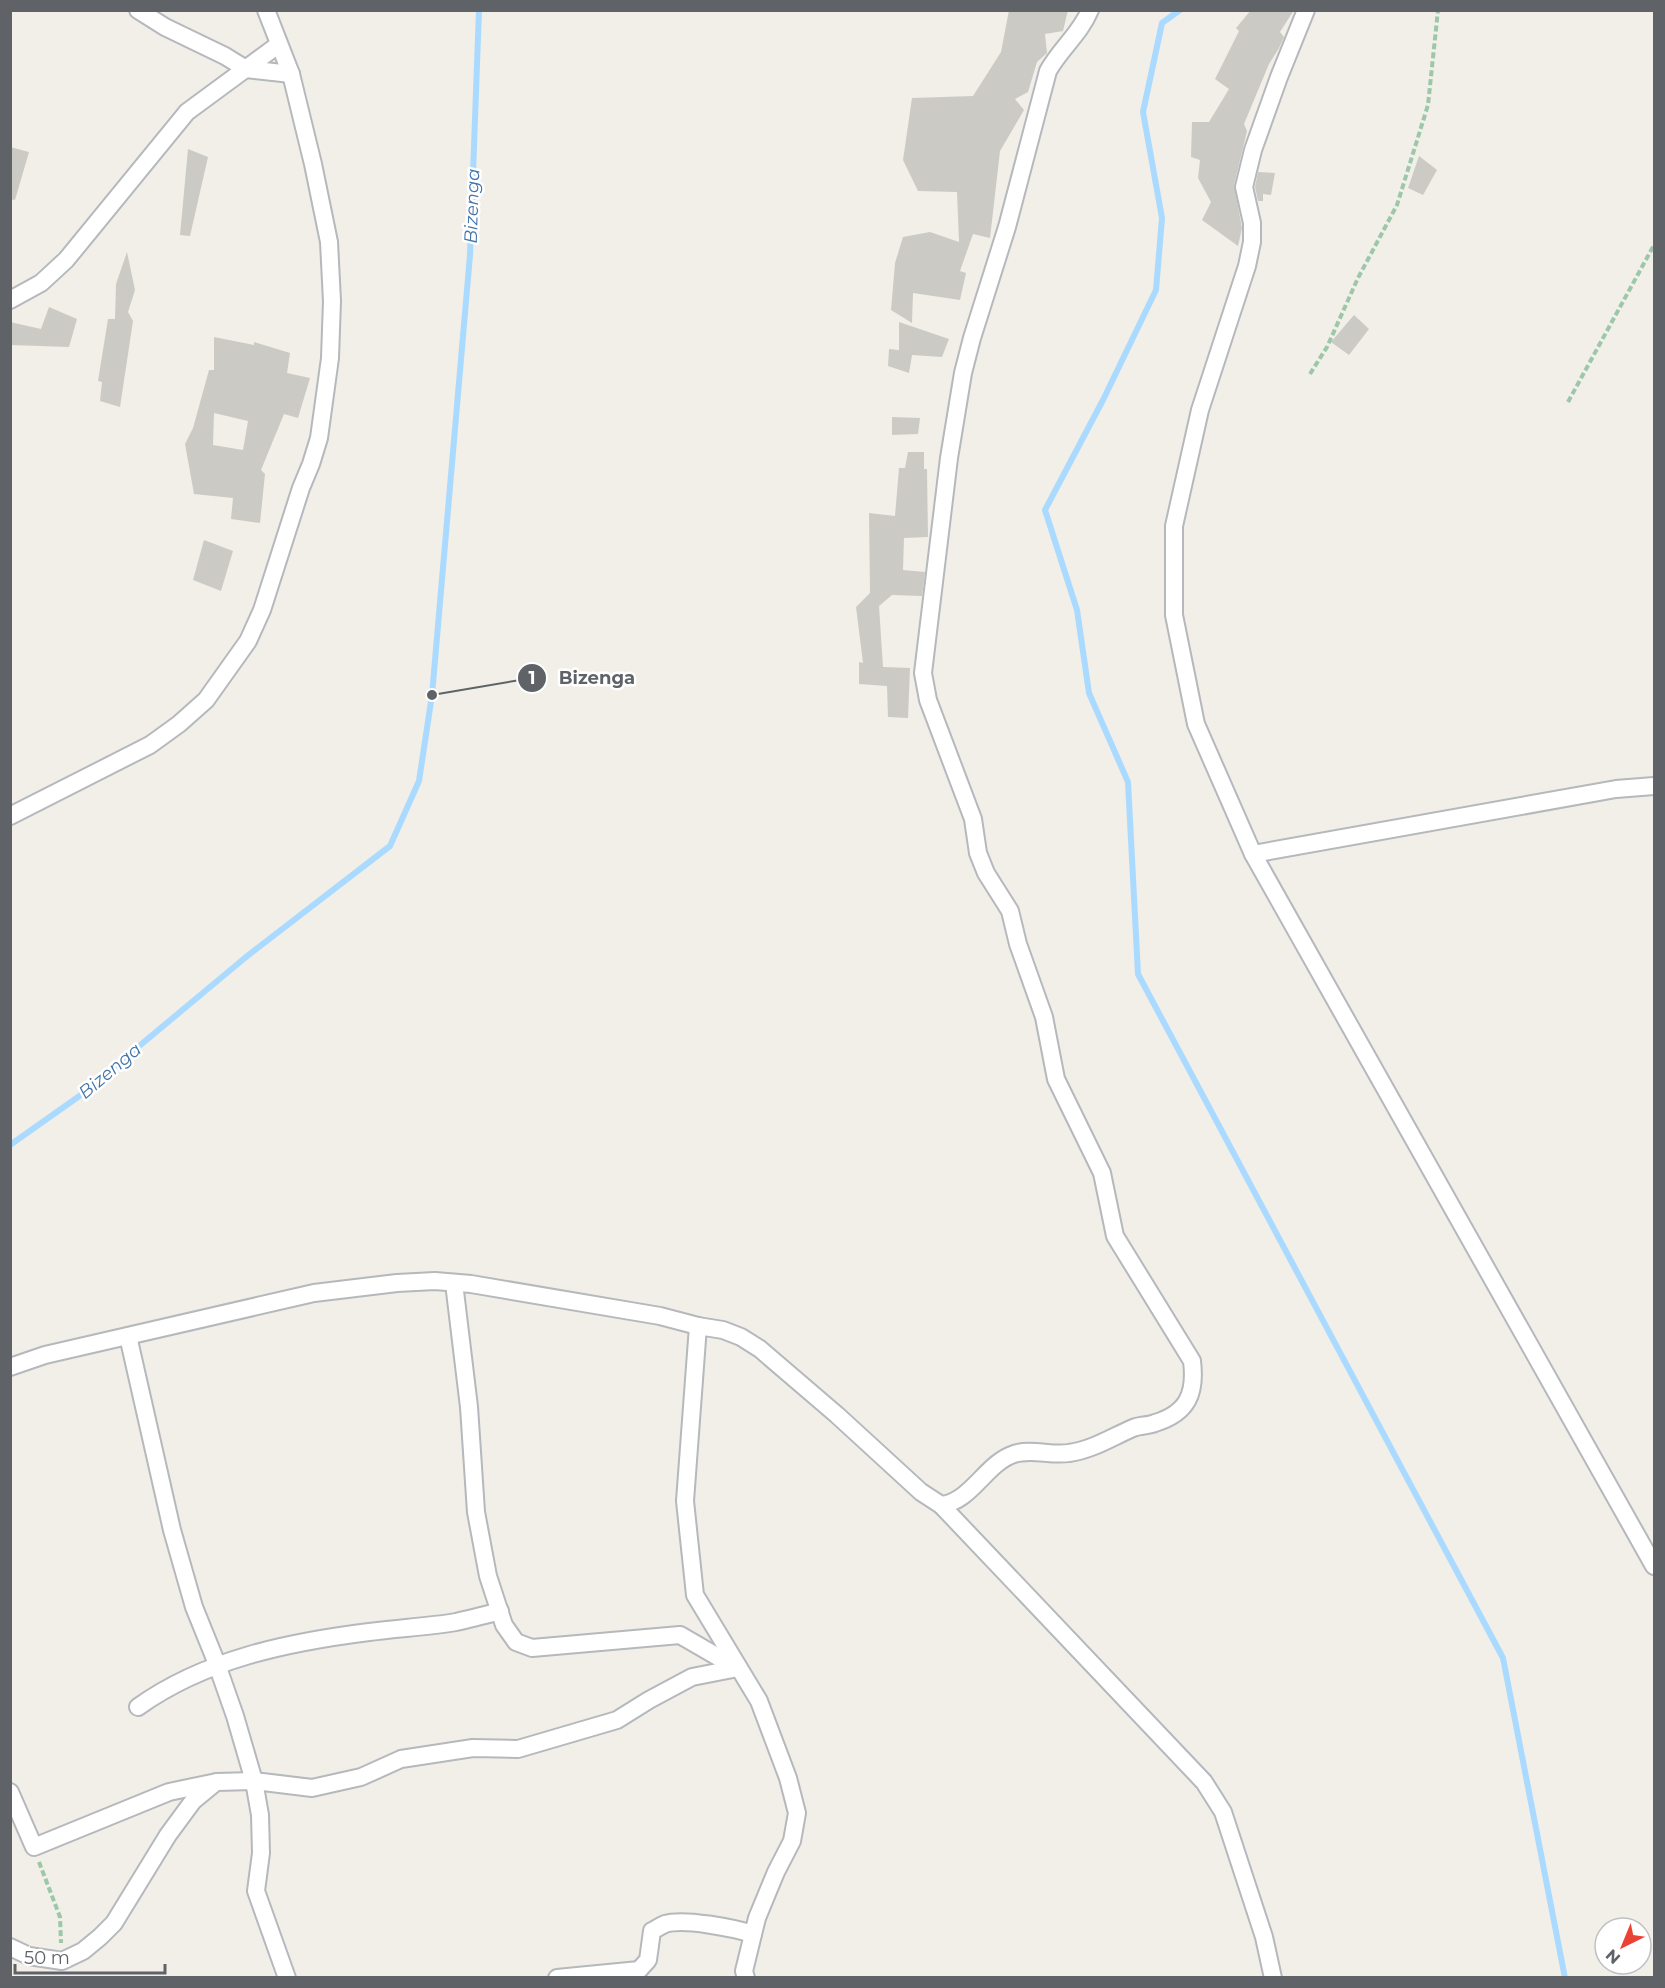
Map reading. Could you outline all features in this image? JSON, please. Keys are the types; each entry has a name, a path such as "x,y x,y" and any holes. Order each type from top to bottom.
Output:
{"street":[{"path":"138,10 165,27 225,56 246,69 291,74"},
{"path":"10,816 150,745 206,700 248,641 262,610 319,438 330,358 332,301 329,242 291,74 266,10"},
{"path":"940,1505 948,1504 960,1497 1004,1459 1015,1453 1026,1451 1069,1453 1103,1442 1135,1427 1154,1424 1169,1418 1181,1409 1190,1397 1195,1379 1192,1360 1115,1236 1102,1173 1056,1079 1044,1017 1022,957 1010,911 986,873 978,853 973,819 931,710 923,673 949,458 963,373 1007,227 1048,71 1056,56 1077,33 1090,10"},
{"path":"1306,10 1253,150 1244,187 1252,223 1252,242 1247,266 1200,410 1174,526 1174,615 1196,724 1253,854 1654,1566"},
{"path":"10,300 41,283 66,260 187,112 278,45"},
{"path":"1253,854 1604,791 1654,786"},
{"path":"10,1367 45,1355 314,1293 396,1283 471,1284 636,1312 723,1330 741,1336 760,1349 837,1415 921,1492 940,1505 1204,1782 1223,1812 1264,1937 1273,1977"},
{"path":"454,1283 470,1407 476,1512 488,1576 504,1625 516,1642 532,1648 680,1635 738,1668"},
{"path":"698,1326 685,1501 695,1595 759,1701 788,1778 798,1813 792,1841 757,1918 744,1971 746,1977"},
{"path":"128,1336 172,1530 194,1607 218,1665 254,1781 260,1815 256,1891 287,1977"},
{"path":"138,1707 183,1678 218,1665 320,1639 455,1622 500,1611"},
{"path":"10,1792 34,1847 169,1792 216,1782 254,1781 312,1788 362,1777 400,1759 473,1748 518,1749 617,1720 692,1677 738,1668"},
{"path":"10,1947 29,1956 62,1961 83,1951 114,1923 168,1835 193,1801 216,1782"},
{"path":"557,1977 639,1970 648,1960 652,1931 666,1924 727,1927 753,1934"}],"path":[{"path":"1310,374 1327,347 1358,278 1397,205 1428,105 1438,10"},
{"path":"1568,402 1654,245"},
{"path":"34,1847 60,1917 62,1961"}],"building":[{"path":"1009,10 1068,10 1063,31 1045,34 1047,53 1037,62 1028,92 1015,99 1024,110 1000,151 990,238 973,234 960,271 966,273 960,300 913,293 912,323 891,310 895,263 903,237 930,232 959,242 957,192 918,191 903,160 912,98 973,96 1001,52"},
{"path":"1251,10 1294,10 1280,32 1284,37 1269,64 1244,124 1247,131 1234,185 1242,228 1238,246 1202,220 1211,202 1198,178 1200,160 1191,157 1192,122 1209,122 1229,89 1215,79 1239,31 1236,28"},
{"path":"10,147 29,152 15,200 10,199"},
{"path":"188,149 208,157 190,236 180,235"},
{"path":"1419,156 1437,170 1423,195 1408,188"},
{"path":"1258,172 1275,173 1271,195 1263,194 1263,201 1258,201 1255,187"},
{"path":"127,252 135,290 128,312 133,321 120,407 100,401 102,382 98,381 108,319 115,319 116,284"},
{"path":"49,307 77,319 69,347 10,345 10,322 41,329"},
{"path":"1354,315 1369,329 1349,355 1331,342"},
{"path":"899,322 949,339 942,357 912,355 909,373 888,366 889,349 899,350"},
{"path":"214,337 254,345 254,342 290,353 287,373 310,378 298,418 284,414 261,470 265,474 260,523 231,519 233,498 194,494 185,444 193,428 209,370 214,370","holes":["214,413 248,421 243,450 213,445"]},
{"path":"892,417 920,418 918,434 892,435"},
{"path":"908,452 924,452 924,469 927,469 928,537 904,538 903,570 925,572 922,596 892,595 879,606 883,667 910,668 908,718 888,717 887,686 859,684 859,662 863,663 856,607 870,593 869,513 895,516 899,468 905,468"},
{"path":"204,540 233,551 221,591 193,580"}],"waterway":[{"name":"Bizenga","path":"10,1145 78,1097 246,957 390,846 419,781 432,695 470,255 479,10"},
{"path":"1180,10 1162,23 1143,112 1162,218 1156,290 1103,400 1045,510 1077,610 1089,693 1128,782 1138,974 1503,1658 1565,1978"}],"place":[{"name":"Bizenga","path":"432,695"}]}
